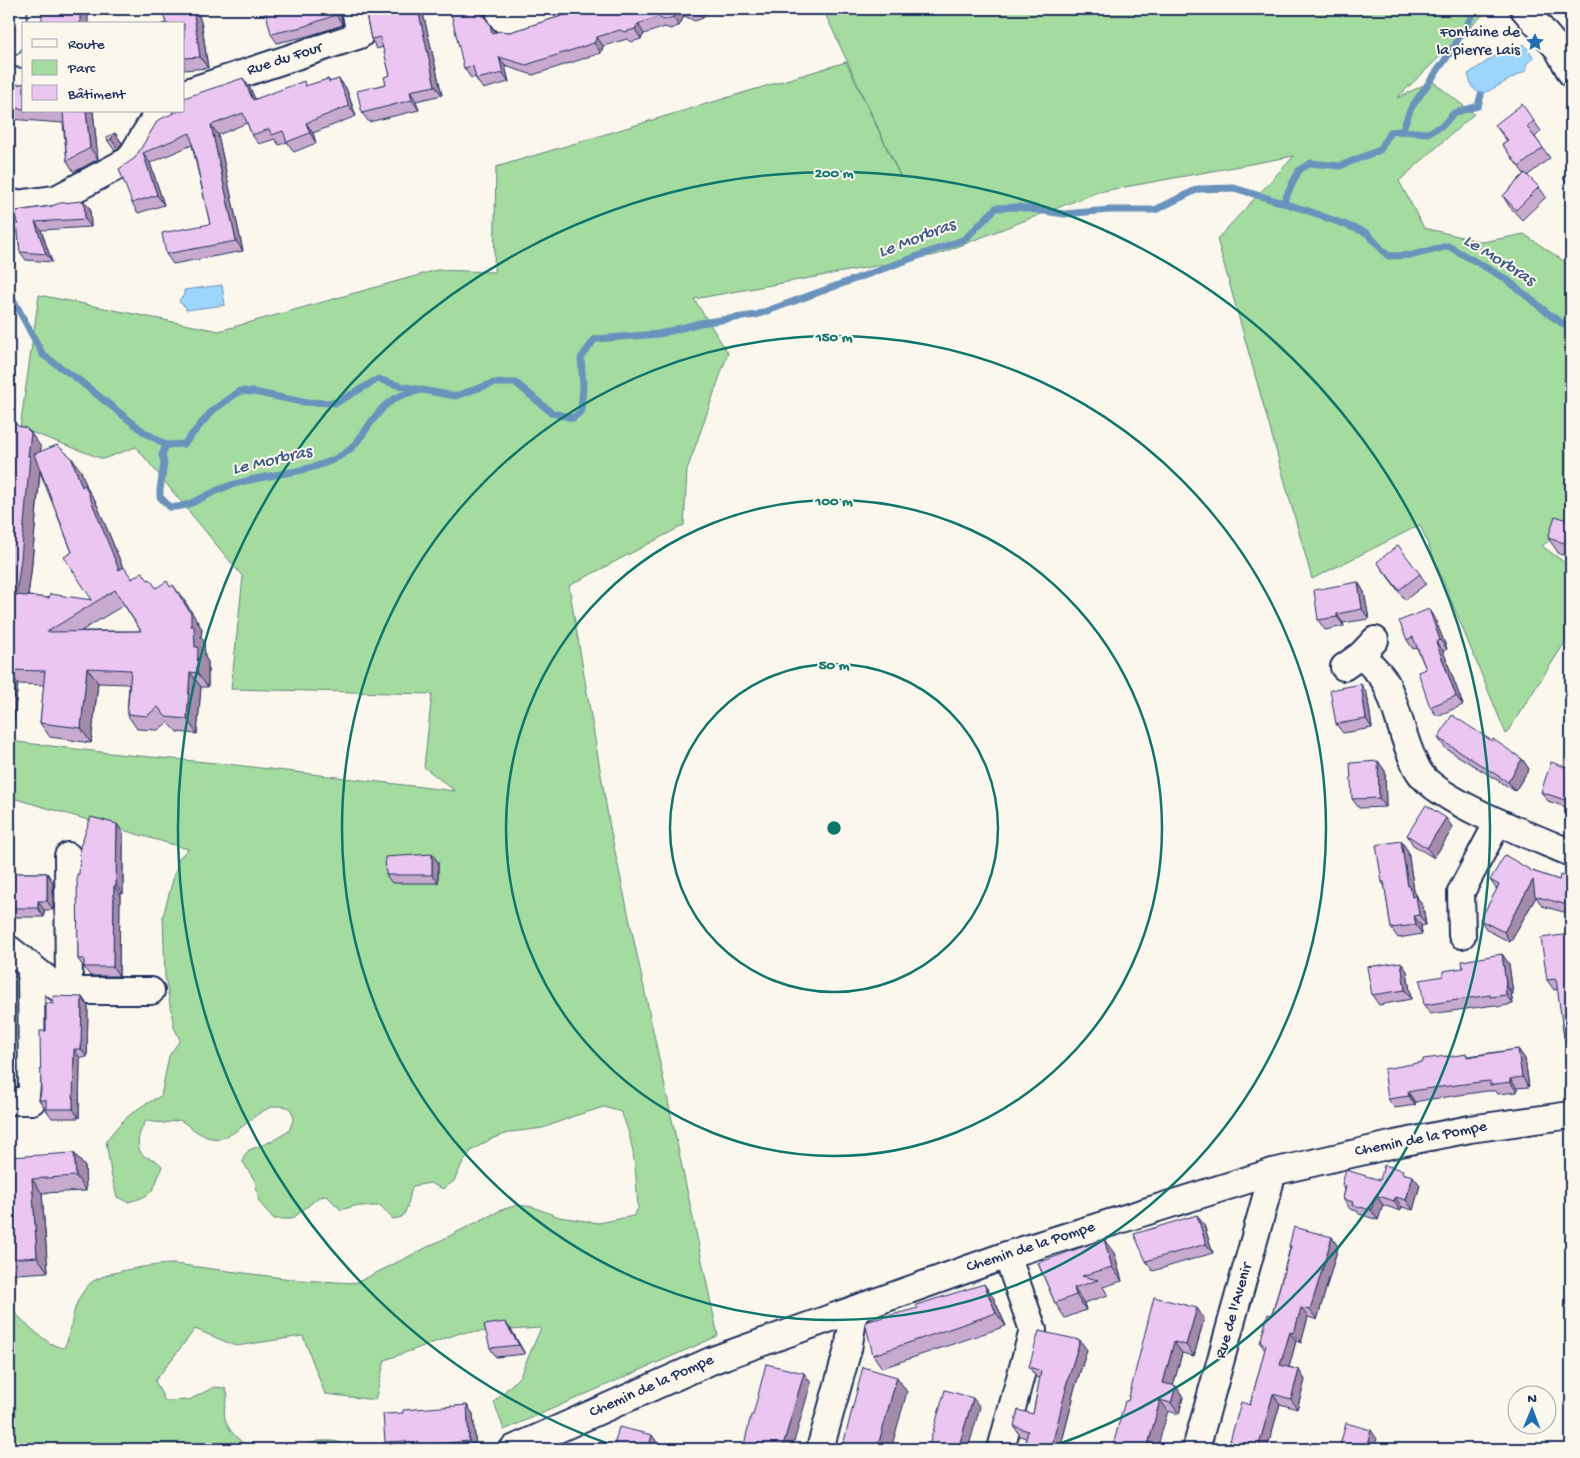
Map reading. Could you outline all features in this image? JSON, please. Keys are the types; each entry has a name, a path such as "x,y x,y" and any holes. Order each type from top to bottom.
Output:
{"main road":[{"path":"9,42 13,9"}],"street":[{"name":"Rue du Four","path":"185,93 360,35 355,9"},
{"path":"499,9 501,17 512,27 570,9"},
{"path":"1524,9 1558,49 1571,73"},
{"path":"9,81 22,82"},
{"path":"9,205 56,199 129,160 158,112"},
{"path":"1360,654 1385,682 1407,745 1419,772 1439,790 1498,822 1571,852"},
{"path":"1462,935 1461,892 1498,822"},
{"path":"68,856 69,991"},
{"path":"9,949 62,991 151,991"},
{"path":"9,1101 32,1101 31,967"},
{"name":"Chemin de la Pompe","path":"513,1449 713,1360 1006,1255 1273,1172 1461,1131 1571,1116"},
{"name":"Rue de l'Avenir","path":"1196,1449 1273,1172"},
{"path":"1001,1449 1033,1330 1006,1255"},
{"path":"820,1449 848,1349 855,1309"}],"green space":[{"path":"823,9 1489,9 1397,98 1432,81 1474,114 1399,181 1424,228 1483,242 1524,234 1571,266 1571,524 1542,546 1571,567 1571,633 1506,734 1420,525 1312,579 1217,239 1294,156 1098,192 936,255 694,299 728,353 687,470 684,525 569,586 610,828 718,1336 504,1430 494,1402 520,1376 541,1328 460,1333 385,1360 375,1400 325,1394 303,1336 236,1346 195,1329 155,1381 165,1401 189,1400 214,1387 225,1388 228,1395 224,1412 225,1419 232,1432 250,1449 9,1449 9,1307 43,1338 50,1343 64,1348 78,1300 84,1290 90,1283 99,1278 120,1271 174,1264 299,1280 356,1283 501,1210 518,1205 533,1207 559,1217 599,1223 633,1216 638,1209 634,1159 626,1124 621,1112 604,1107 543,1128 511,1132 491,1139 471,1151 454,1181 443,1189 430,1183 413,1186 405,1213 402,1217 393,1219 381,1206 354,1206 341,1210 327,1196 319,1197 292,1219 274,1219 259,1202 255,1181 243,1162 244,1156 249,1150 272,1141 289,1131 294,1117 290,1108 278,1106 258,1114 229,1135 218,1138 207,1137 180,1120 164,1123 146,1121 138,1143 144,1156 155,1160 162,1166 157,1181 152,1191 143,1197 128,1202 117,1197 106,1141 130,1114 161,1096 169,1056 180,1040 174,1027 165,976 163,916 179,858 188,849 9,797 9,741 455,791 424,767 432,694 231,689 243,577 136,447 103,459 20,428 39,295 219,331 437,270 494,272 496,167 846,62 901,178"},
{"path":"317,1441 338,1442 348,1449 301,1449"}],"water":[{"path":"1524,44 1534,58 1526,64 1527,70 1481,95 1472,87 1468,74 1510,46 1518,49"},
{"path":"222,285 225,305 186,310 186,307 180,303 179,300 184,295 184,290"}],"building":[{"path":"42,9 80,9 80,22 42,22"},
{"path":"162,9 193,9 200,57 185,58 185,22 166,22"},
{"path":"265,9 335,9 336,15 302,27 271,34"},
{"path":"365,9 418,9 435,86 410,91 412,100 362,113 357,91 386,84 384,77 390,75 380,37 371,39"},
{"path":"450,9 479,9 490,24 492,33 500,31 510,32 568,14 574,9 677,9 673,17 664,20 658,17 638,24 635,29 625,32 620,30 597,37 594,43 526,65 499,57 503,73 476,79 473,66 464,68"},
{"path":"682,9 695,9 688,12"},
{"path":"243,78 253,100 304,81 305,86 328,79 329,82 339,79 349,106 306,123 310,133 287,142 283,131 272,135 269,129 252,135 243,113 211,125 236,241 166,254 162,233 210,224 190,133 143,153 157,195 132,203 119,169 135,158 158,120 177,112 185,112 185,98"},
{"path":"22,84 22,109 9,108 9,85"},
{"path":"1522,104 1534,121 1527,127 1543,148 1519,167 1502,144 1508,140 1495,125"},
{"path":"63,112 86,112 90,148 67,161"},
{"path":"115,133 111,139 108,141 107,137"},
{"path":"1571,169 1571,186 1563,178"},
{"path":"1525,173 1539,187 1516,210 1503,196"},
{"path":"84,201 85,219 35,222 46,254 20,252 16,211 52,206 60,203"},
{"path":"9,419 12,419 18,426 26,428 31,433 21,559 16,595 49,598 50,594 92,600 64,557 72,552 34,454 57,445 71,457 82,487 85,485 119,570 124,567 132,579 142,572 156,588 167,581 170,587 173,585 191,614 191,626 194,626 195,647 198,647 197,673 190,672 187,719 166,717 158,707 147,716 127,714 131,670 87,668 81,728 40,723 45,671 9,670","holes":["115,590 141,631 47,632"]},
{"path":"1555,516 1571,521 1571,545 1548,538"},
{"path":"1398,545 1420,574 1399,590 1377,562"},
{"path":"1358,582 1362,609 1337,614 1337,617 1318,620 1314,590"},
{"path":"1429,609 1440,640 1436,642 1456,696 1430,707 1418,672 1426,669 1413,637 1407,640 1399,621"},
{"path":"1361,684 1366,719 1336,724 1330,690"},
{"path":"1452,715 1522,759 1508,782 1438,738"},
{"path":"1378,761 1379,798 1352,799 1350,763"},
{"path":"1551,762 1571,769 1571,802 1541,792"},
{"path":"1426,805 1446,818 1427,848 1407,835"},
{"path":"91,817 117,824 113,967 84,967 84,959 78,959 77,874 79,874 80,847"},
{"path":"1401,841 1408,886 1410,886 1412,897 1416,896 1419,915 1414,916 1416,925 1391,928 1376,845"},
{"path":"432,854 432,875 386,875 385,857"},
{"path":"1505,855 1532,871 1559,880 1560,875 1571,878 1571,906 1535,896 1533,880 1504,932 1480,920 1499,885 1490,880"},
{"path":"9,873 47,873 47,901 38,901 38,908 9,908"},
{"path":"1570,934 1571,1054 1569,1036 1564,1037 1556,979 1547,980 1541,938"},
{"path":"1502,954 1506,995 1490,997 1490,995 1424,1005 1420,980 1443,976 1443,971 1463,968 1462,961"},
{"path":"1401,962 1405,990 1372,995 1367,967"},
{"path":"53,996 82,997 81,1049 74,1049 73,1109 46,1109 46,1100 39,1100 41,1092 40,1031 46,1031 46,1003 53,1004"},
{"path":"1518,1049 1522,1077 1510,1079 1510,1082 1490,1085 1490,1081 1418,1090 1408,1092 1409,1096 1388,1099 1384,1069 1423,1062 1423,1059 1467,1054 1467,1057"},
{"path":"74,1153 76,1176 32,1179 37,1257 9,1259 9,1157"},
{"path":"1384,1165 1403,1170 1402,1173 1413,1176 1406,1200 1395,1197 1394,1201 1376,1195 1371,1210 1352,1205 1353,1202 1343,1199 1346,1186 1342,1184 1346,1170 1380,1180"},
{"path":"1197,1215 1206,1244 1146,1261 1134,1234"},
{"path":"1294,1227 1332,1237 1310,1310 1301,1308 1294,1333 1290,1332 1280,1365 1299,1370 1291,1399 1273,1394 1258,1449 1230,1441 1241,1402 1250,1405 1266,1345 1260,1343 1268,1314 1272,1315 1291,1246 1289,1246"},
{"path":"1104,1239 1112,1267 1082,1276 1098,1280 1074,1288 1076,1295 1055,1303 1038,1263"},
{"path":"984,1284 996,1313 873,1355 865,1322 918,1308 916,1305"},
{"path":"1154,1297 1197,1308 1186,1345 1174,1342 1163,1383 1176,1386 1171,1403 1160,1400 1147,1449 1112,1449 1125,1401 1128,1401"},
{"path":"505,1322 519,1345 490,1348 484,1325"},
{"path":"1039,1331 1080,1340 1065,1389 1051,1449 1023,1449 1028,1431 1014,1426 1018,1410 1033,1414 1041,1371 1029,1367"},
{"path":"766,1364 804,1373 782,1449 743,1449 751,1415 753,1415"},
{"path":"863,1367 897,1377 877,1449 842,1449"},
{"path":"945,1390 973,1398 958,1449 928,1449"},
{"path":"467,1405 469,1441 406,1447 406,1441 385,1442 383,1414 403,1413 403,1410"},
{"path":"1346,1423 1371,1430 1366,1449 1358,1447 1358,1449 1339,1449"},
{"path":"619,1427 652,1435 648,1449 613,1449"}],"waterway":[{"path":"1402,131 1411,108 1452,50 1476,9"},
{"path":"1283,203 1299,170 1311,163 1340,166 1380,150 1390,132 1428,133 1443,125 1454,113 1478,106 1481,95"},
{"name":"Le Morbras","path":"9,298 14,301 43,355 76,378 144,432 166,445 184,444 212,411 240,391 302,402 336,403 378,379 400,386 455,396 494,383 516,383 552,413 573,418 581,411 583,386 581,358 595,339 659,334 700,323 756,315 965,239 996,208 1017,207 1064,214 1109,210 1155,210 1198,189 1234,188 1306,210 1367,233 1388,256 1413,255 1448,246 1506,279 1550,315 1571,329"},
{"name":"Le Morbras","path":"166,445 162,455 164,463 160,497 170,507 184,506 238,483 304,469 334,459 353,447 387,404 400,396 418,391"}],"place":[{"name":"Fontaine de la pierre Lais","path":"1535,42"}]}
